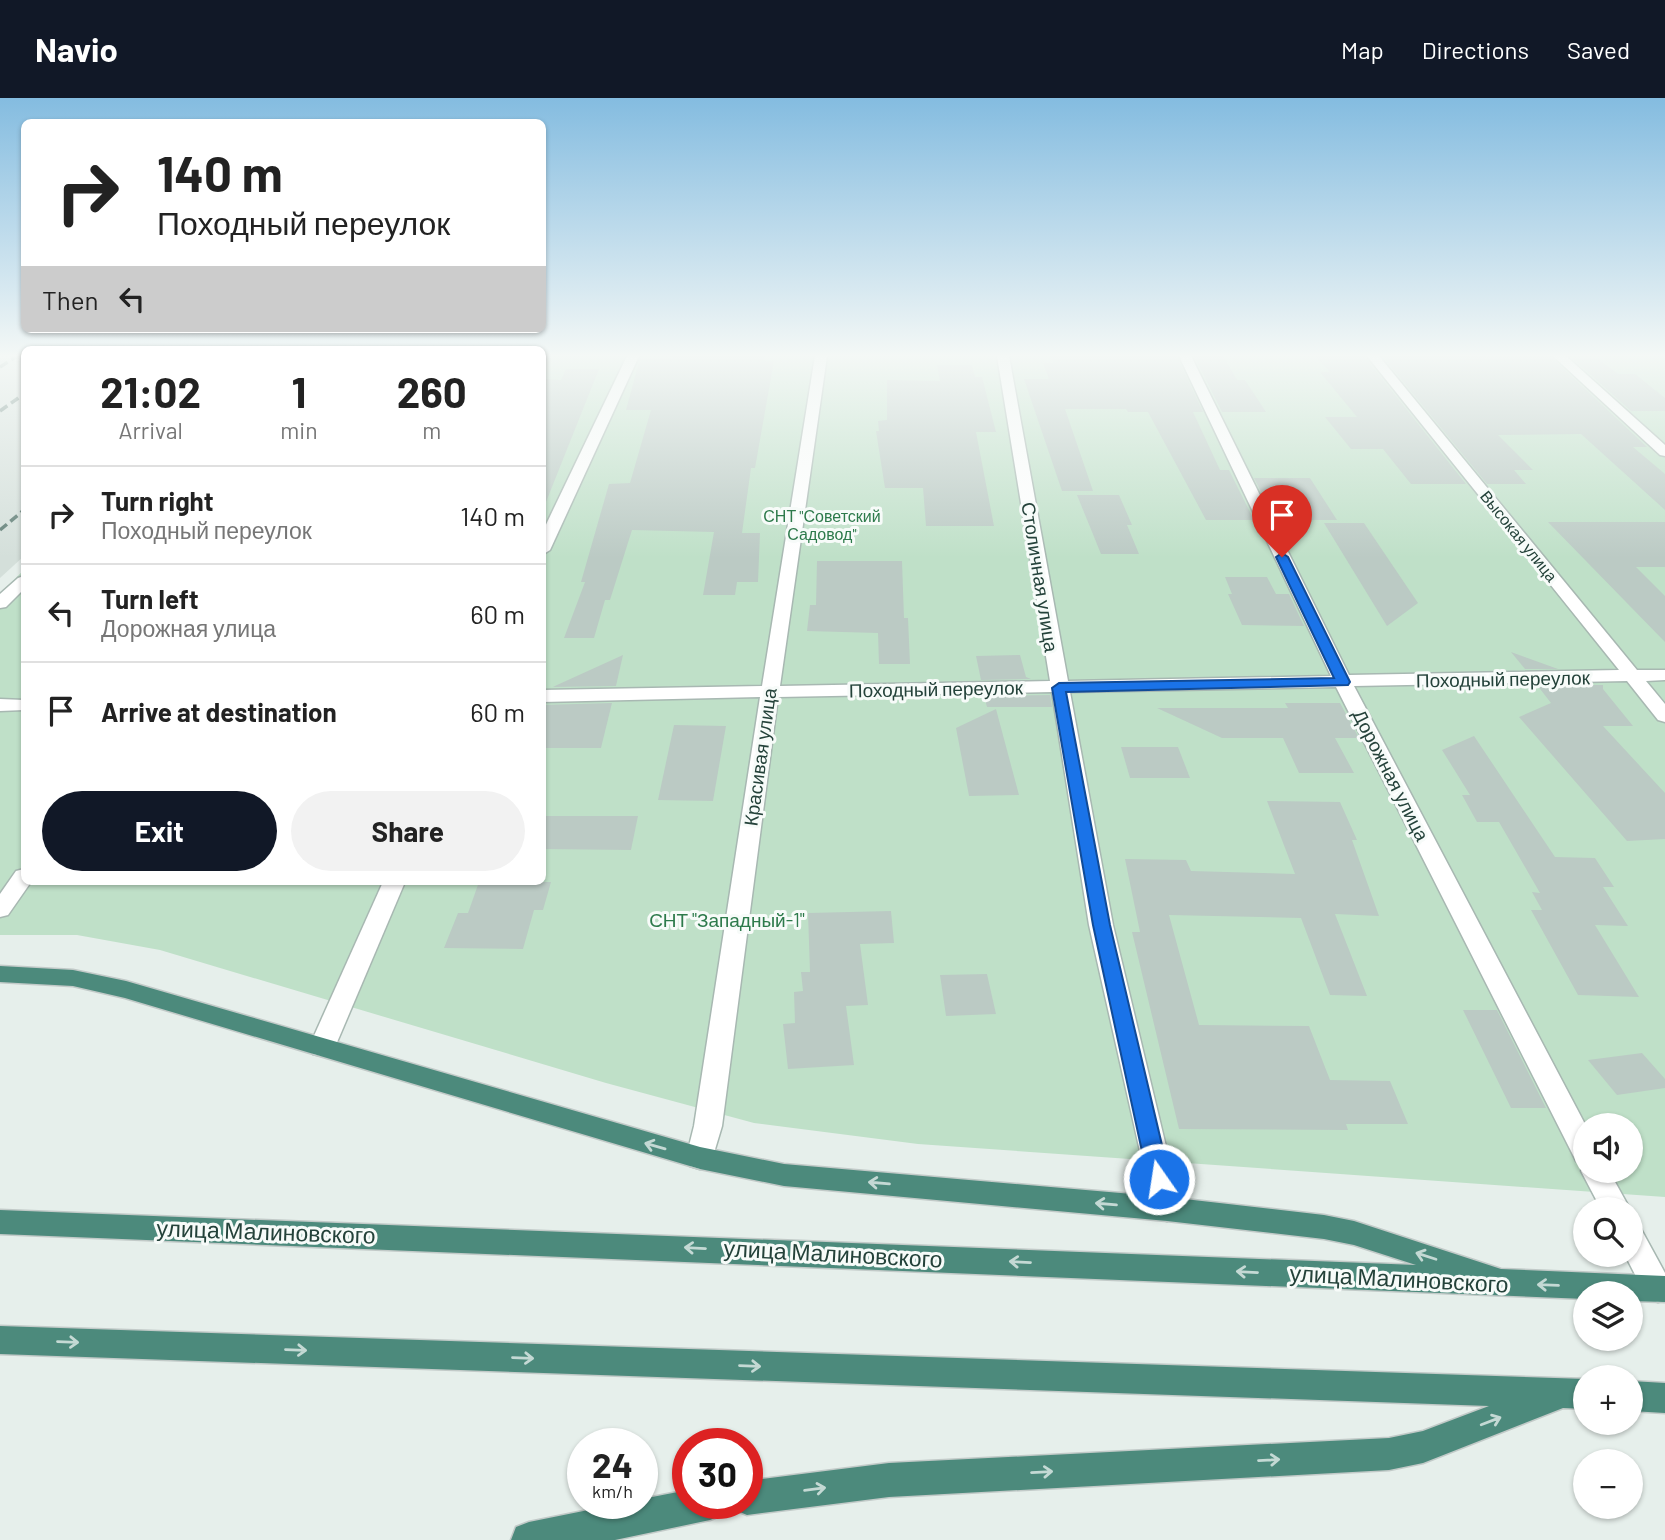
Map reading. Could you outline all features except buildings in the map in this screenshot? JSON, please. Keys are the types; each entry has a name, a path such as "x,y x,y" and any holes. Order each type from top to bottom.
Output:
{"highway":[{"path":"0,974 73,978 126,990 699,1158 784,1175 1167,1209 1354,1233 1514,1284"},
{"name":"улица Малиновского","path":"0,1222 624,1245 1662,1289"},
{"path":"0,1340 1573,1394"},
{"path":"763,1496 889,1480 1389,1454 1423,1447 1573,1394"},
{"path":"1643,1397 1665,1398"},
{"path":"529,1540 672,1511"}],"street":[{"path":"546,541 601,423"},
{"name":"Красивая улица","path":"699,1158 709,1126 811,423"},
{"name":"Столичная улица","path":"1014,423 1101,925 1167,1209"},
{"name":"Дорожная улица","path":"1218,423 1343,682 1573,1128"},
{"name":"Высокая улица","path":"1427,423 1665,716"},
{"path":"1633,423 1665,452"},
{"path":"0,603 21,584"},
{"name":"Походный переулок","path":"546,696 1665,675"},
{"path":"0,705 21,705"},
{"path":"0,910 21,880"},
{"path":"322,1047 393,885"},
{"path":"1643,1258 1662,1289"}],"shaded area":[{"path":"0,423 21,423 21,559 0,578"}],"green space":[{"path":"546,423 1665,423 1665,1197 918,1144 754,1123 606,1083 160,950 77,935 0,935 0,593 21,573 21,885 546,885"}],"railway":[{"path":"0,530 21,512"}],"route":[{"path":"1159,1179 1101,925 1059,688 1343,682 1282,557"}],"park label":[{"name":"СНТ \"Советский Садовод\"","path":"822,525"},
{"name":"СНТ \"Западный-1\"","path":"727,920"}]}
